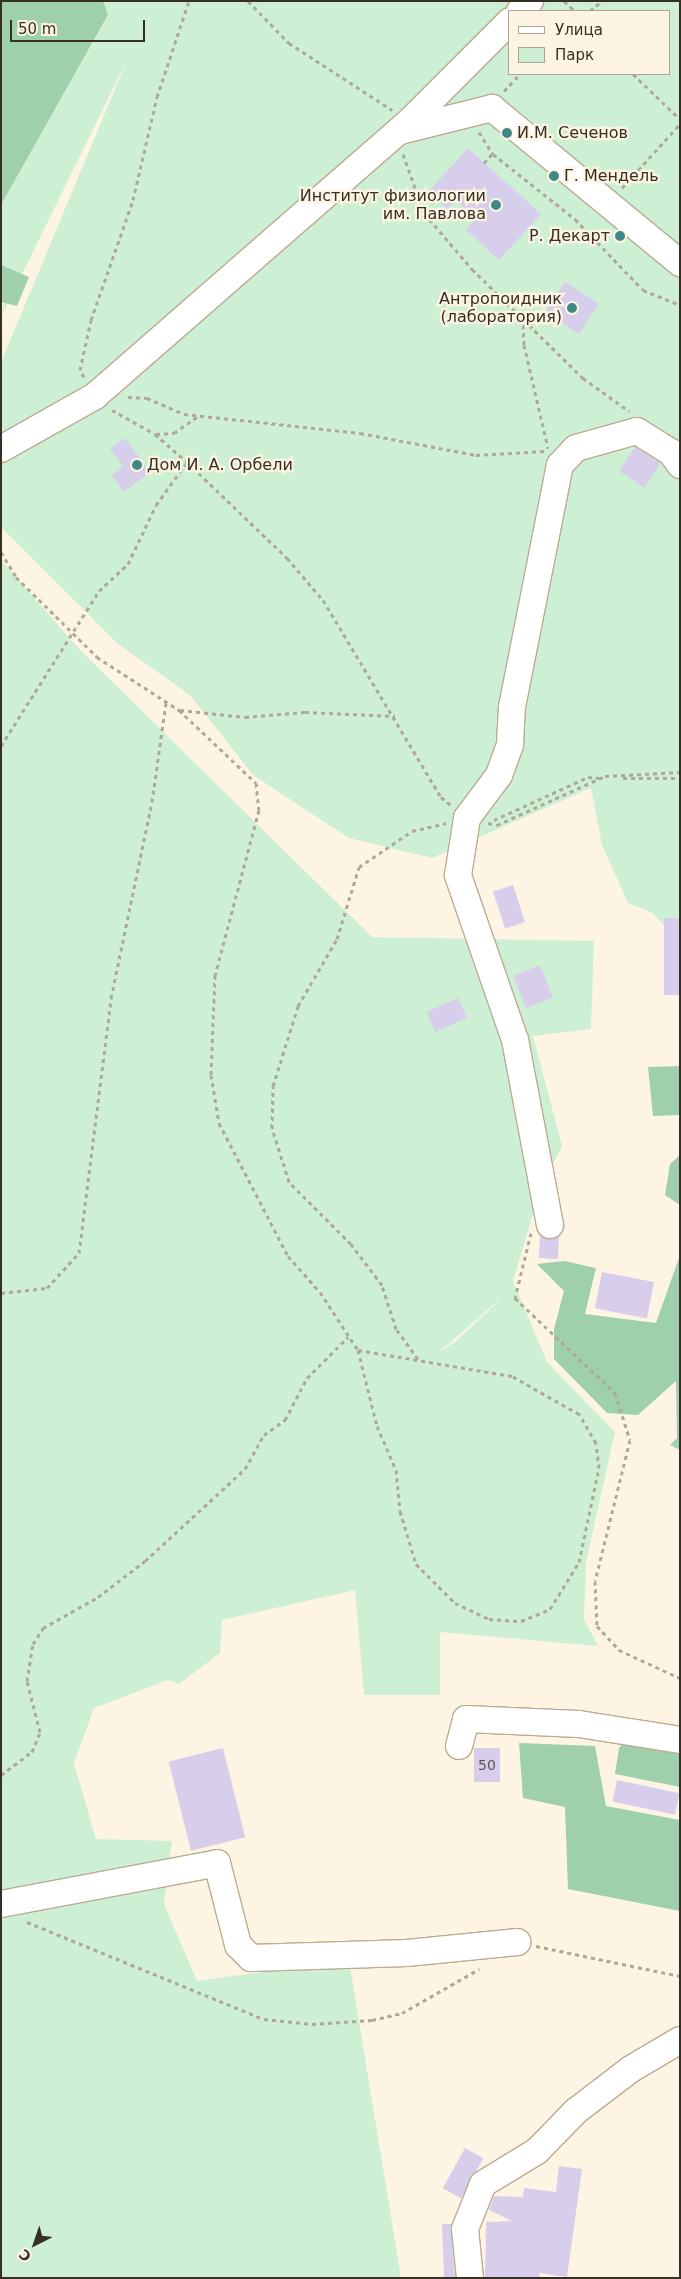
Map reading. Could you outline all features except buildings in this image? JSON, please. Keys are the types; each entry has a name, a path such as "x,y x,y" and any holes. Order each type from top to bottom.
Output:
{"street":[{"path":"521,10 530,1"},
{"path":"1,449 95,396 403,127 508,23"},
{"path":"403,127 492,108 680,263"},
{"path":"541,1226 515,1040 458,875 476,819 499,775 510,744 512,707 533,616 551,493 560,465 576,448 637,431 671,452 680,465"},
{"path":"459,1746 466,1719 579,1724 680,1740"},
{"path":"1,1904 217,1863 238,1945 251,1958 407,1953 517,1942"},
{"path":"470,2278 465,2229 483,2184 536,2151 576,2111 631,2069 680,2040"}],"path":[{"path":"189,1 157,96 134,200 90,328 80,370 95,396 126,421 155,434 187,462 287,558 323,600 395,716 441,797 476,819 497,825 602,778 680,772"},
{"path":"248,1 289,43 403,127 424,213 472,269 523,316 583,378 632,414 637,431"},
{"path":"564,1 574,10"},
{"path":"591,10 602,1"},
{"path":"502,93 519,75"},
{"path":"633,75 680,120"},
{"path":"469,114 482,143 492,154 575,218 643,290 680,305"},
{"path":"609,205 680,124"},
{"path":"484,162 492,154"},
{"path":"523,316 524,344 549,459"},
{"path":"95,396 147,398 198,416 360,433 476,455 576,448"},
{"path":"155,434 174,434 198,416"},
{"path":"1,746 100,592 128,564 156,505 187,462"},
{"path":"1,552 16,577 97,657 179,710 256,783 258,810 215,975 211,1075 219,1123 288,1256 320,1292 358,1350 377,1426 396,1470 400,1512 416,1564 455,1602 489,1619 521,1621 550,1609 579,1562 589,1529 599,1468 596,1443 579,1414 512,1376 358,1350"},
{"path":"1,1293 47,1288 79,1253 110,998 152,802 166,702"},
{"path":"179,710 245,717 305,712 395,716"},
{"path":"602,778 680,778"},
{"path":"418,1360 396,1329 382,1285 351,1244 289,1182 272,1128 273,1086 298,1006 337,939 359,867 412,831 476,819"},
{"path":"541,1226 515,1298 615,1393 630,1440 595,1581 597,1626 620,1650 680,1678"},
{"path":"1,1776 32,1752 40,1732 27,1681 33,1644 43,1628 98,1597 145,1561 245,1469 264,1435 285,1420 308,1378 348,1337"}],"green space":[{"path":"1,1 103,1 108,15 1,205"},
{"path":"103,1 680,1 680,944 653,913 628,903 602,845 591,788 432,858 349,838 253,775 191,696 117,643 1,527 1,362 128,58 1,317 11,274 1,267 1,205 108,16"},
{"path":"1,265 29,277 17,306 1,302"},
{"path":"1,560 80,650 372,937 594,941 591,1029 533,1036 562,1146 541,1187 513,1281 547,1362 615,1432 586,1562 584,1619 598,1646 440,1632 440,1695 364,1695 355,1590 222,1620 220,1653 179,1684 168,1680 94,1708 74,1763 96,1839 172,1841 164,1904 197,1981 349,1960 401,2278 1,2278","holes":["501,1299 456,1341 438,1353"]},
{"path":"680,1066 680,1115 653,1116 648,1067"},
{"path":"680,1155 680,1205 665,1195 670,1164"},
{"path":"680,1255 680,1450 670,1445 677,1438 676,1381 638,1415 607,1413 554,1359 554,1329 564,1291 537,1264 564,1261 596,1268 585,1314 656,1323"},
{"path":"680,1732 680,1787 615,1774 619,1748 625,1741"},
{"path":"519,1743 595,1746 606,1806 680,1820 680,1911 568,1889 565,1807 523,1798"}],"place":[{"name":"И.М. Сеченов","path":"507,133"},
{"name":"Г. Мендель","path":"554,176"},
{"name":"Институт физиологии им. Павлова","path":"496,205"},
{"name":"Р. Декарт","path":"620,236"},
{"name":"Антропоидник (лаборатория)","path":"572,308"},
{"name":"Дом И. А. Орбели","path":"137,465"}]}
